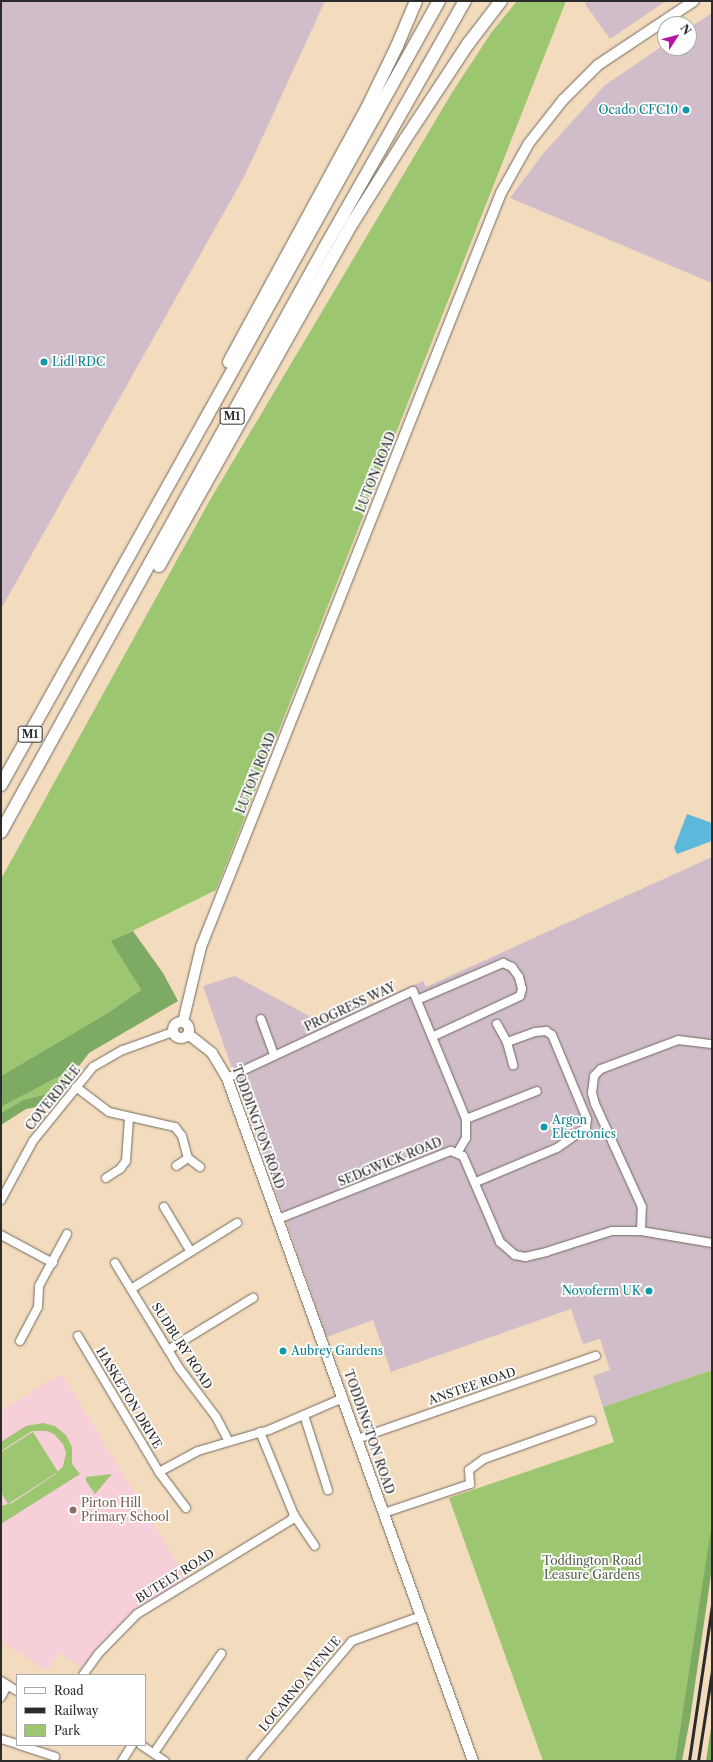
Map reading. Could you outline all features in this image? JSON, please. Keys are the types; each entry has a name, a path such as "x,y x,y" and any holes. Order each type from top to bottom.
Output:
{"highway":[{"path":"177,469 242,335 367,108 397,46 416,1"},
{"name":"M1","path":"1,786 439,1"},
{"name":"M1","path":"1,832 37,770 325,246 465,1"},
{"path":"37,770 91,686 353,222 418,119 501,1"}],"main road":[{"name":"LUTON ROAD","path":"183,1022 201,947 501,193 528,143 563,100 598,66 694,1"},
{"path":"183,1022 189,1026 188,1034 179,1037 173,1032 174,1025 183,1022"},
{"name":"TODDINGTON ROAD","path":"188,1034 212,1053 227,1078 472,1761"}],"street":[{"path":"432,1037 520,996 522,989 519,977 512,967 503,963 417,1000 432,1037 466,1119 466,1138 458,1152"},
{"name":"PROGRESS WAY","path":"227,1078 413,991 417,1000"},
{"path":"261,1019 274,1056"},
{"path":"496,1024 507,1042 513,1065"},
{"path":"476,1182 557,1148 582,1132 588,1123 552,1035 546,1031 534,1032 507,1042"},
{"name":"COVERDALE","path":"1,1200 33,1141 76,1086 94,1068 123,1050 173,1032"},
{"path":"640,1231 642,1207 595,1104 592,1084 594,1076 601,1069 678,1040 712,1044"},
{"path":"76,1086 108,1112 129,1118 156,1120 175,1127 182,1136 188,1158 200,1167"},
{"path":"466,1119 537,1091"},
{"path":"106,1178 120,1169 126,1161 129,1118"},
{"name":"SEDGWICK ROAD","path":"278,1219 446,1152 458,1152 463,1156 476,1182 500,1242 515,1255 524,1257 546,1252 612,1231 640,1231 712,1243"},
{"path":"176,1166 188,1158"},
{"path":"164,1207 191,1252"},
{"path":"132,1289 237,1223"},
{"path":"20,1341 38,1307 39,1286 53,1263 67,1234"},
{"path":"1,1235 53,1263"},
{"name":"SUDBURY ROAD","path":"115,1263 168,1350 216,1417 229,1441"},
{"path":"168,1350 253,1298"},
{"name":"HASKETON DRIVE","path":"78,1336 159,1472 186,1508"},
{"name":"ANSTEE ROAD","path":"357,1439 596,1356"},
{"path":"159,1472 198,1451 260,1432 343,1398"},
{"path":"304,1415 328,1490"},
{"path":"384,1513 470,1484 469,1470 476,1462 591,1421"},
{"path":"260,1432 294,1515 315,1546"},
{"name":"BUTELY ROAD","path":"84,1674 99,1653 137,1614 291,1520 294,1515"},
{"name":"LOCARNO AVENUE","path":"251,1761 352,1641 421,1616"},
{"path":"154,1753 221,1654"},
{"path":"1,1697 4,1683 16,1690"},
{"path":"1,1739 16,1744"},
{"path":"21,1746 55,1757"},
{"path":"122,1761 131,1746"},
{"path":"143,1746 165,1761"}],"shaded area":[{"path":"1,1 325,1 245,175 1,609"},
{"path":"586,1 666,1 610,39 585,4"},
{"path":"712,13 712,283 510,198 542,155 604,86 657,50 657,56 697,56 697,23"},
{"path":"712,857 712,1370 603,1407 593,1376 610,1370 600,1339 583,1344 571,1309 391,1372 373,1320 327,1337 203,986 235,976 324,1024 423,981 426,987"},
{"name":"Pirton Hill Primary School","path":"63,1375 186,1578 126,1618 99,1645 82,1668 60,1653 47,1671 1,1641 1,1411 47,1382"}],"green space":[{"path":"517,1 566,1 216,890 112,941 141,990 106,1014 1,1076 1,879 210,500 453,91 491,33"},
{"path":"133,931 163,973 178,1001 89,1053 79,1066 1,1107 1,1076 106,1014 141,990 111,941"},
{"path":"79,1066 54,1096 50,1093 23,1100 1,1113 1,1107"},
{"path":"50,1093 54,1096 47,1105 26,1109 1,1125 1,1113 23,1100"},
{"name":"Toddington Road Leasure Gardens","path":"712,1370 712,1526 675,1761 543,1761 449,1498 614,1442 603,1407"},
{"path":"43,1423 55,1426 66,1435 72,1447 72,1464 80,1474 1,1524 1,1506 12,1503 56,1474 63,1466 66,1453 63,1444 54,1434 46,1431 32,1431 1,1451 1,1442 26,1426"},
{"path":"33,1432 58,1472 8,1504 1,1492 1,1452"},
{"path":"112,1474 95,1494 86,1481 86,1477"},
{"path":"712,1523 712,1568 690,1719 682,1761 675,1761"},
{"path":"712,1721 711,1761 706,1761"}],"water":[{"path":"687,814 712,823 712,841 677,854 674,848"}],"railway":[{"path":"689,1761 712,1606"},
{"path":"698,1761 712,1671"}],"place":[{"name":"Ocado CFC10","path":"686,110"},
{"name":"Lidl RDC","path":"44,362"},
{"name":"Argon Electronics","path":"544,1127"},
{"name":"Novoferm UK","path":"649,1291"},
{"name":"Aubrey Gardens","path":"283,1351"},
{"name":"Pirton Hill Primary School","path":"73,1510"}]}
